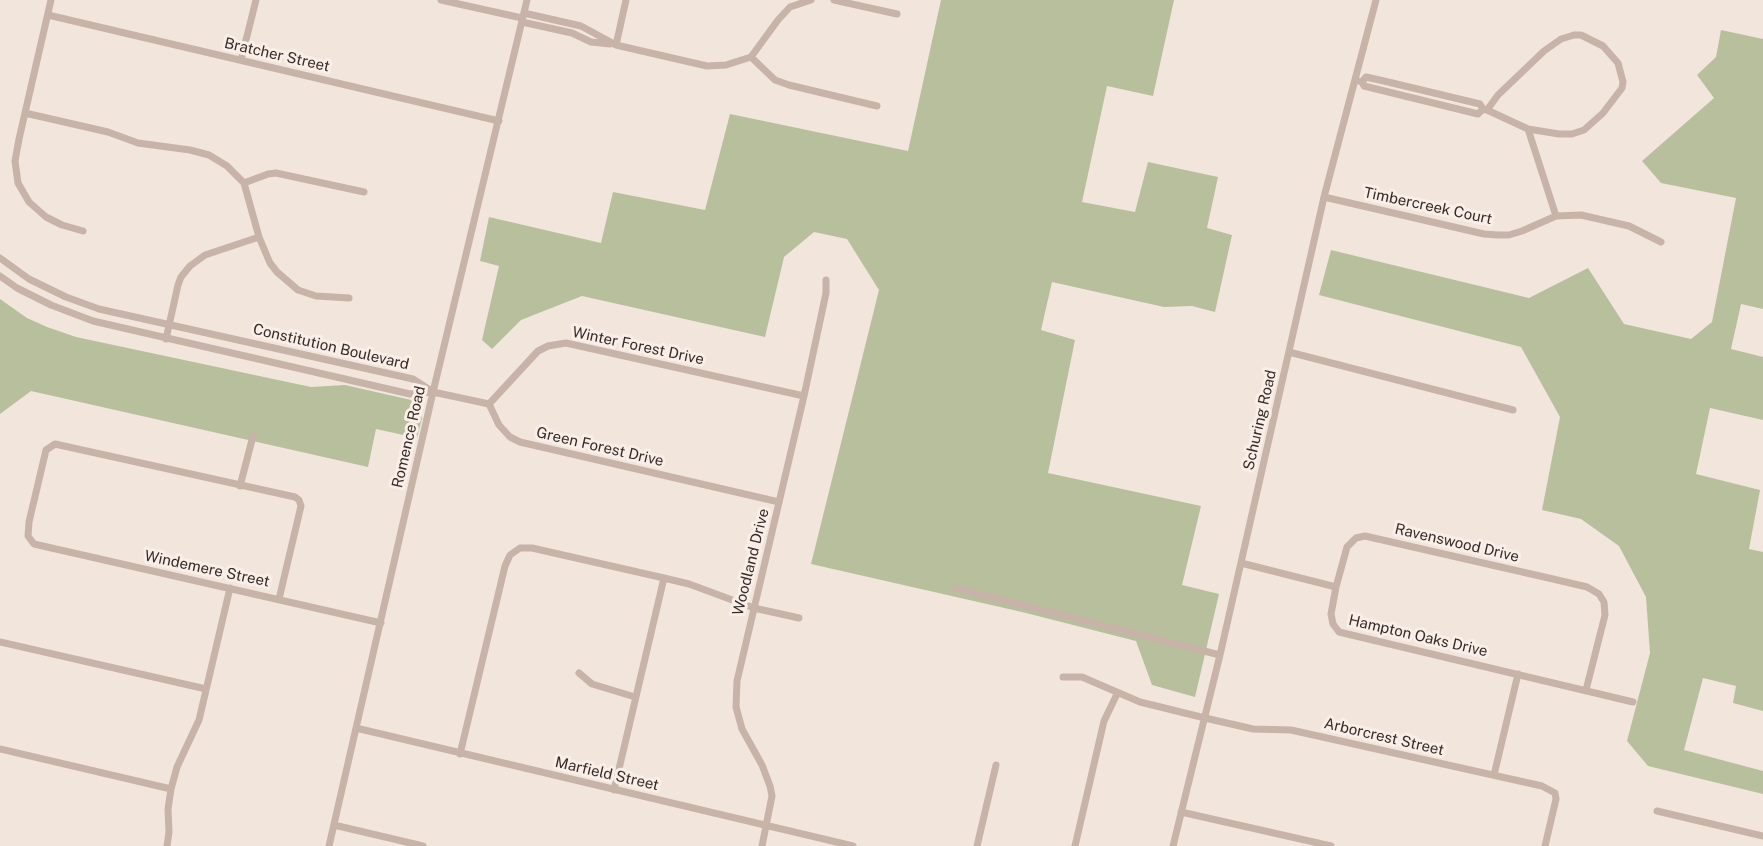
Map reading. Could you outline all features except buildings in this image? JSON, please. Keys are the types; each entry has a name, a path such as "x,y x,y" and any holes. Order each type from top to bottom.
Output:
{"street":[{"path":"51,0 15,161 18,183 29,202 46,217 62,225 83,231"},
{"path":"241,60 256,0"},
{"path":"441,0 523,18 581,26 616,45 707,66 726,65 751,57 787,5 811,0"},
{"name":"Romence Road","path":"329,846 433,392 527,0"},
{"path":"616,45 626,0"},
{"path":"834,0 897,14"},
{"name":"Schuring Road","path":"1173,846 1220,655 1324,197 1359,81 1376,0"},
{"name":"Bratcher Street","path":"48,15 499,121"},
{"path":"1359,81 1366,77 1480,104 1485,110 1528,129 1572,134 1584,130 1603,113 1622,88 1623,82 1618,63 1603,46 1581,35 1568,36 1561,39 1513,80 1485,110"},
{"path":"751,57 775,80 877,106"},
{"path":"25,113 108,132 138,143 209,155 227,166 244,183 259,237 276,272 298,290 316,296 349,298"},
{"path":"1528,129 1556,216"},
{"path":"244,183 276,173 364,192"},
{"name":"Timbercreek Court","path":"1324,197 1484,234 1498,235 1509,235 1522,231 1556,216 1582,215 1629,226 1661,242"},
{"path":"166,339 178,285 189,266 205,255 259,237"},
{"name":"Constitution Boulevard","path":"0,258 29,279 66,297 99,309 413,379 433,392"},
{"name":"Constitution Boulevard","path":"0,276 17,288 66,312 93,321 410,394 433,392"},
{"name":"Woodland Drive","path":"762,846 772,796 762,765 744,736 736,707 739,666 804,396 826,293 825,280"},
{"name":"Winter Forest Drive","path":"489,404 538,351 548,346 566,343 804,396"},
{"path":"1289,352 1513,410"},
{"path":"433,392 489,404"},
{"name":"Green Forest Drive","path":"489,404 500,425 510,437 520,442 779,502"},
{"path":"253,436 240,486 295,497 301,506 279,599"},
{"name":"Windemere Street","path":"240,486 55,444 44,455 29,522 30,539 38,546 381,623"},
{"name":"Ravenswood Drive","path":"1336,587 1347,547 1356,538 1365,536 1587,587 1602,597 1605,615 1586,690"},
{"path":"460,754 505,566 514,550 522,547 532,548 664,578 754,608 799,618"},
{"path":"1241,563 1336,587"},
{"path":"614,790 664,578"},
{"name":"Hampton Oaks Drive","path":"1336,587 1331,614 1333,624 1339,632 1633,702"},
{"path":"167,846 171,789 177,767 199,720 230,588"},
{"path":"955,588 1220,655"},
{"path":"0,642 206,689"},
{"path":"579,674 592,684 635,697"},
{"path":"1494,775 1518,674"},
{"name":"Arborcrest Street","path":"1063,677 1082,677 1140,702 1253,729 1291,730 1542,786 1555,793 1554,812 1545,846"},
{"path":"1075,846 1104,721 1117,694"},
{"name":"Marfield Street","path":"356,728 853,846"},
{"path":"0,749 171,789"},
{"path":"977,846 996,765"},
{"path":"1657,811 1763,836"},
{"path":"1181,812 1331,846"},
{"path":"334,825 423,846"}],"green space":[{"path":"941,0 1174,0 1153,96 1107,86 1082,202 1135,212 1148,162 1218,177 1207,228 1232,235 1215,312 1192,306 1164,307 1052,282 1041,330 1075,340 1048,473 1201,506 1182,585 1219,594 1195,697 1152,685 1136,641 1022,612 811,564 879,290 847,239 814,232 784,257 765,337 582,296 521,320 492,349 482,340 499,266 480,261 489,217 601,243 613,192 705,210 730,114 908,151"},
{"path":"1721,30 1763,39 1763,309 1741,304 1731,349 1763,357 1763,420 1710,408 1696,474 1760,490 1749,549 1763,552 1763,711 1733,703 1736,686 1703,678 1684,750 1763,771 1763,794 1648,766 1627,741 1650,653 1646,597 1619,546 1581,519 1542,510 1560,417 1521,347 1319,295 1331,250 1529,298 1588,268 1624,324 1691,339 1712,322 1736,198 1661,183 1642,161 1714,98 1697,75 1716,57"},
{"path":"0,299 27,318 76,337 311,387 345,385 411,400 422,418 417,438 376,429 368,467 31,391 0,414"}]}
